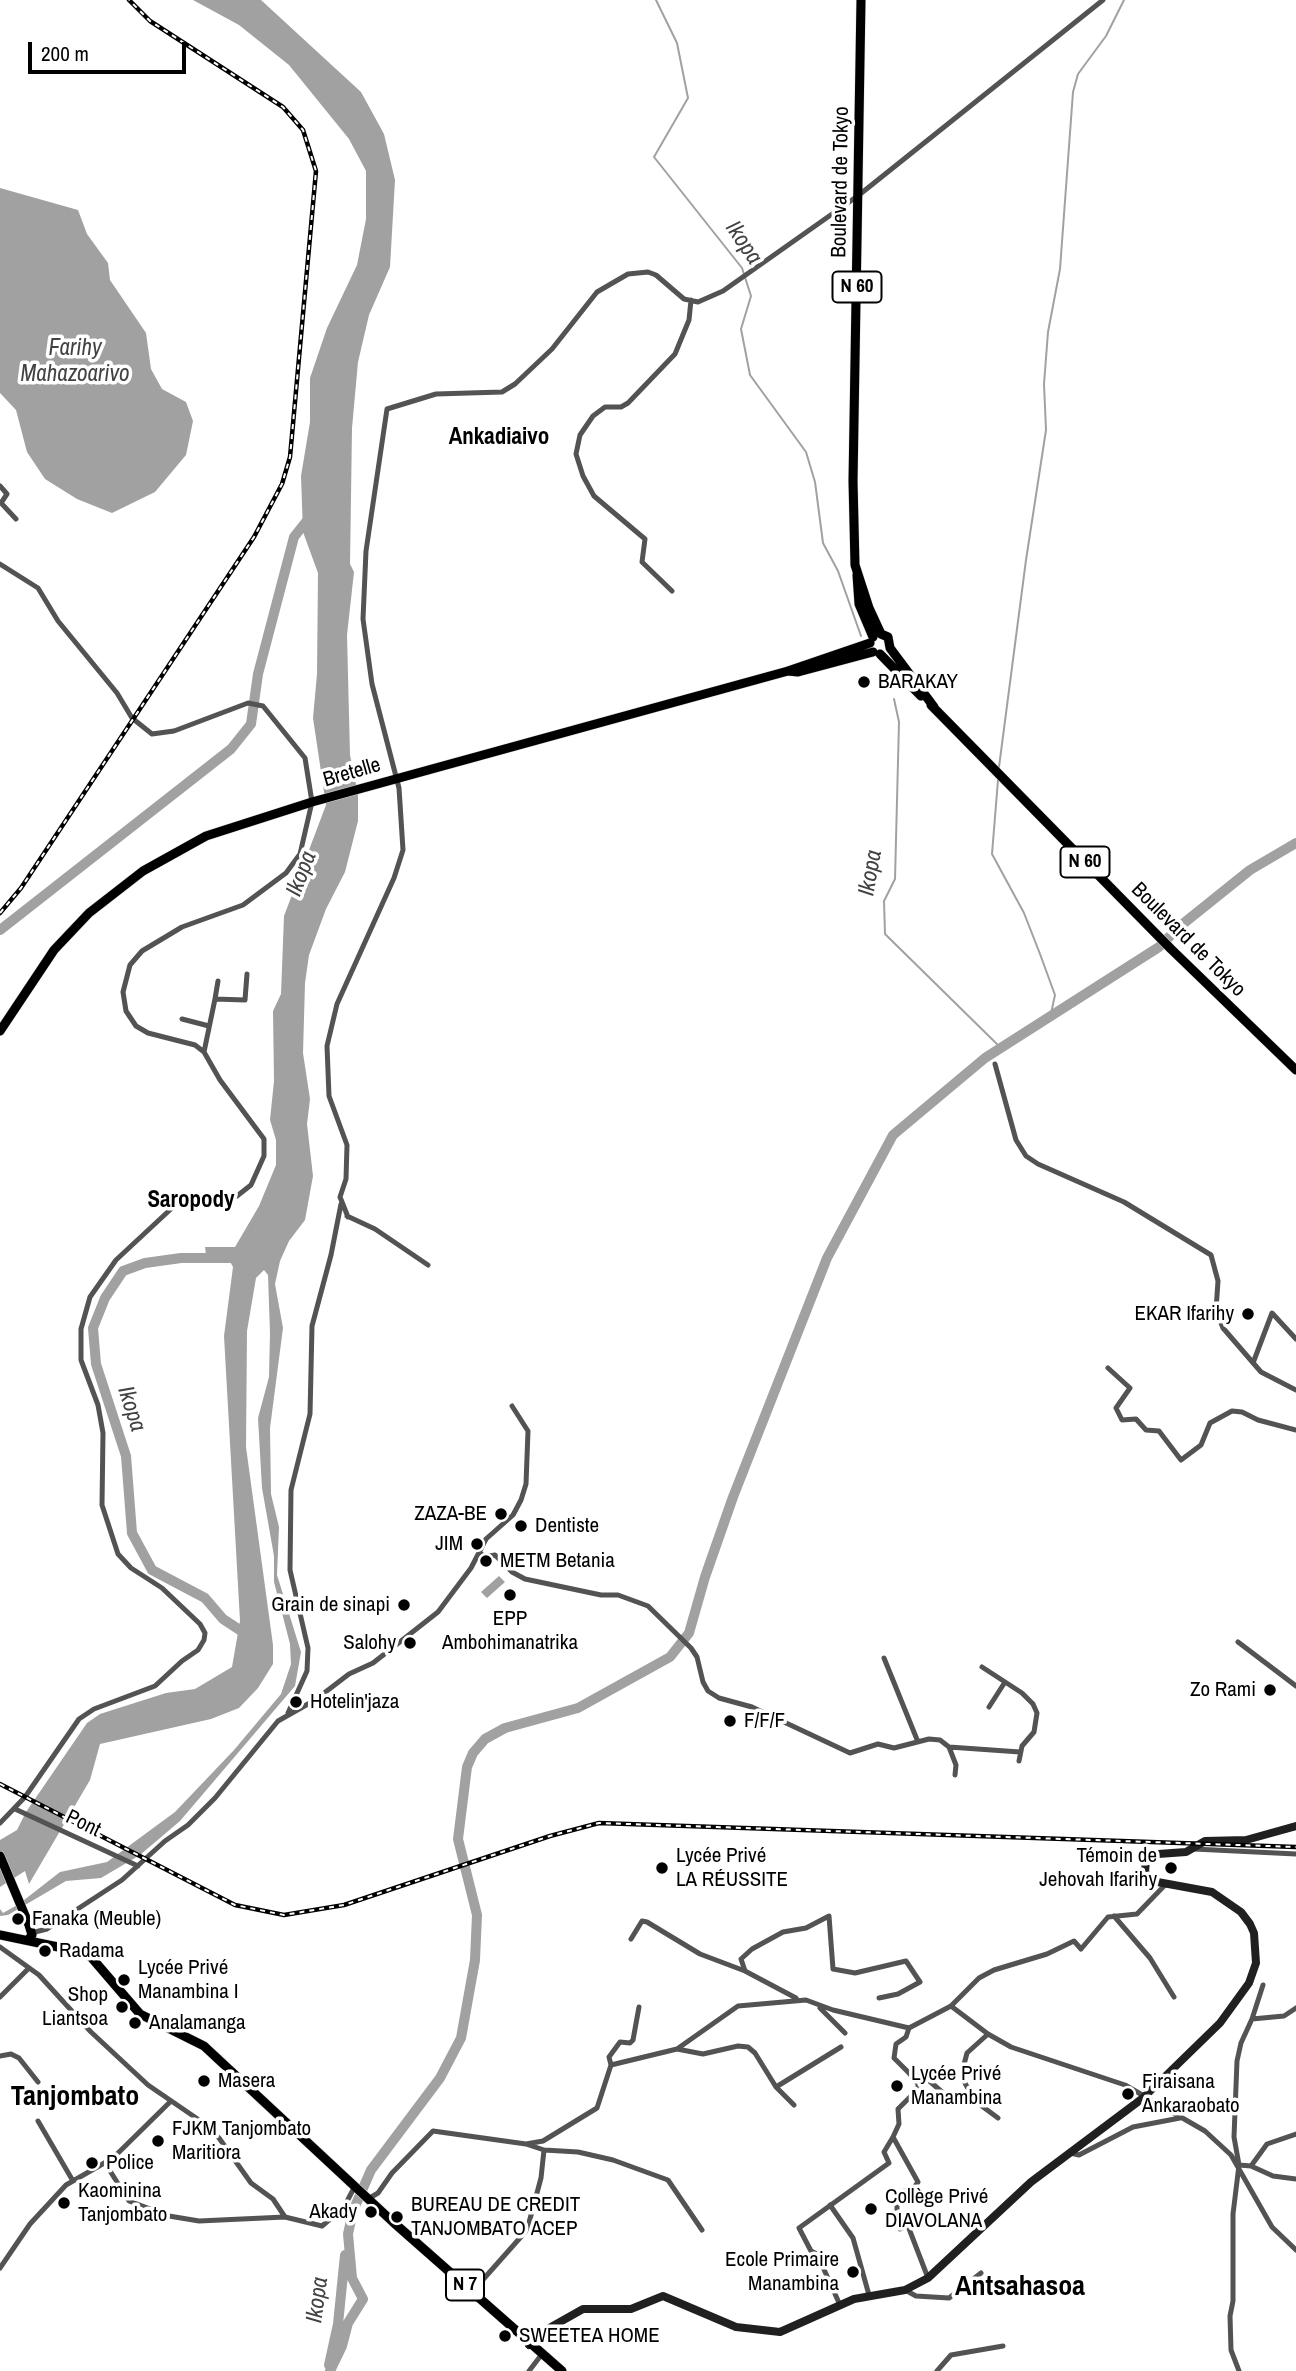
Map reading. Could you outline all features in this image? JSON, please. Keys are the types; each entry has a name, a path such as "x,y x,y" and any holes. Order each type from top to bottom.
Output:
{"main road":[{"name":"Boulevard de Tokyo","path":"861,0 853,481 859,604 875,644 1168,946 1296,1070"},
{"path":"875,644 888,637 890,648 934,707"},
{"name":"Bretelle","path":"0,1031 54,950 89,913 131,880 185,846 217,832 393,779 788,671 798,672 875,644 890,648"},
{"path":"0,1856 27,1920 29,1936"},
{"name":"N 7","path":"0,1935 29,1936 92,1956 139,2014 204,2046 361,2193 562,2371"}],"street":[{"path":"348,1217 340,1197 346,1179 347,1145 329,1096 327,1046 337,1004 394,878 403,850 393,779 372,684 363,619 371,512 387,409 436,394 502,392 516,384 552,348 597,292 628,274 648,272 656,275 684,299 698,302 723,291 859,195 1103,0"},
{"path":"672,591 642,562 645,539 594,496 583,476 576,454 580,435 593,416 605,407 621,407 628,403 674,355 689,320 691,300"},
{"path":"0,486 7,494 1,503 16,519"},
{"path":"0,564 38,589 58,621 117,693 132,718 152,734 174,731 248,703 257,704 305,758 315,802 300,854 286,873 257,898 226,913 182,928 142,951 130,965 123,992 130,1019 148,1033 195,1045 204,1052 220,1080 264,1139 261,1169 251,1185 237,1196 224,1200 184,1202 173,1207 116,1259 90,1297 79,1347 85,1374 98,1405 105,1453 103,1505 118,1554 131,1568 162,1588 200,1624 205,1633 204,1640 198,1650 181,1661 155,1686 94,1709 79,1719 15,1809 0,1823"},
{"path":"215,999 245,1000 247,974"},
{"path":"204,1052 218,981"},
{"path":"182,1019 209,1027"},
{"path":"995,1064 1016,1140 1026,1156 1049,1170 1124,1202 1211,1255 1218,1281 1218,1320 1261,1371 1296,1390"},
{"path":"29,1936 47,1929 122,1880 165,1841 188,1825 288,1714 307,1671 308,1648 290,1570 291,1490 310,1414 312,1326 341,1204 348,1217 376,1229 428,1265"},
{"path":"1253,1363 1272,1313 1296,1339"},
{"path":"1108,1368 1130,1388 1116,1408 1122,1420 1136,1419 1146,1430 1159,1431 1181,1460 1201,1445 1210,1423 1232,1411 1296,1430"},
{"path":"288,1714 304,1706 348,1674 373,1663 426,1623 455,1591 486,1539 513,1515 526,1484 528,1431 512,1406"},
{"path":"480,1553 485,1557 495,1555 512,1572 525,1579 601,1595 618,1595 648,1606 697,1657 708,1691 793,1724 850,1753 878,1744 894,1748 940,1740 949,1748 956,1765 955,1775"},
{"path":"1238,1642 1296,1686"},
{"path":"884,1658 918,1742"},
{"path":"982,1667 1033,1704 1037,1713 1034,1732 1021,1746 1019,1761"},
{"path":"989,1707 1005,1682"},
{"path":"296,1697 304,1706"},
{"path":"949,1748 1020,1752"},
{"name":"Pont","path":"15,1809 138,1866"},
{"path":"1192,1849 1205,1841 1246,1839 1296,1826"},
{"path":"529,2344 538,2335 583,2309 631,2309 663,2296 737,2327 780,2332 840,2305 869,2295 905,2290 928,2278 1010,2200 1143,2098 1235,2007 1250,1983 1256,1963 1254,1933 1241,1912 1212,1892 1165,1885 1148,1877 1144,1872 1146,1860 1158,1854 1192,1849 1296,1854"},
{"path":"631,1939 642,1921 647,1922 700,1954 745,1971 791,1997 909,2028 951,2006 979,1978 994,1970 1047,1954 1074,1941 1082,1949 1112,1915 1137,1914 1165,1885"},
{"path":"1112,1915 1150,1958 1174,1997"},
{"path":"745,1971 741,1959 752,1949 783,1932 806,1928 829,1916 831,1967 834,1970 855,1973 906,1961 920,1982 898,1994 879,1998"},
{"path":"0,1947 29,1968 91,2032 171,2101 202,2122 219,2138 237,2167 251,2183 273,2199 285,2217"},
{"path":"0,1997 29,1968"},
{"path":"1239,2371 1231,2350 1230,2316 1233,2301 1233,2214 1239,2165 1234,2137 1237,2061 1263,1985"},
{"path":"611,2064 677,2049 738,2006 806,2000"},
{"path":"819,2006 845,2033"},
{"path":"951,2006 988,2034 1033,2057 1125,2085 1143,2098 1205,2131 1239,2165 1272,2227 1296,2250"},
{"path":"526,2144 543,2141 597,2108 611,2064 609,2057 620,2042 629,2043 633,2040 639,2007"},
{"path":"1252,2019 1284,2016 1296,2008"},
{"path":"840,2305 817,2254 811,2252 799,2228 889,2163 884,2152 899,2124 898,2109 918,2089 918,2084 894,2058 896,2043 906,2037 909,2028"},
{"path":"988,2034 967,2053 961,2076 975,2101 998,2118"},
{"path":"677,2049 703,2054 738,2046 748,2048 755,2053 776,2087 794,2105"},
{"path":"776,2087 841,2047"},
{"path":"0,2056 11,2054 19,2058 38,2082"},
{"path":"908,2072 918,2071 942,2092"},
{"path":"0,2268 36,2217 73,2181 105,2163 171,2101"},
{"path":"1070,2153 1079,2155 1133,2127 1180,2118"},
{"path":"38,2121 73,2181"},
{"path":"105,2163 129,2201 169,2216 222,2222 285,2217 322,2226 361,2193 378,2193 392,2172 433,2131 526,2144 544,2150 578,2152 613,2160 668,2180 702,2230"},
{"path":"1251,2166 1267,2144 1296,2134"},
{"path":"893,2137 918,2182 914,2189 897,2193 900,2229 908,2226 928,2278"},
{"path":"472,2292 500,2256 527,2230 541,2178 544,2150"},
{"path":"1239,2165 1251,2166 1273,2176 1296,2179"},
{"path":"830,2205 853,2238 869,2295"},
{"path":"905,2290 916,2296 949,2298 981,2273"},
{"path":"937,2371 951,2355 1003,2346"},
{"path":"529,2371 542,2354"}],"water":[{"path":"193,0 261,0 361,92 384,134 395,180 390,267 369,315 358,362 352,428 350,564 354,572 347,635 350,755 358,794 358,821 345,872 326,909 309,955 305,983 303,1053 310,1099 307,1124 313,1176 305,1220 289,1241 280,1261 275,1284 283,1328 270,1428 271,1494 279,1527 277,1575 301,1652 295,1686 180,1821 140,1855 101,1878 66,1881 8,1915 0,1916 0,1909 3,1913 19,1904 60,1872 107,1862 175,1812 234,1750 281,1694 291,1664 290,1644 274,1582 274,1556 262,1488 258,1418 269,1377 270,1333 268,1275 264,1270 256,1278 247,1331 246,1447 273,1645 273,1664 258,1688 239,1708 211,1719 100,1744 90,1780 29,1884 25,1871 0,1887 0,1840 17,1830 26,1812 87,1723 100,1714 166,1693 195,1689 232,1667 240,1621 224,1336 233,1267 226,1254 206,1255 205,1247 235,1247 259,1206 276,1165 276,1140 270,1120 274,1081 273,1011 281,994 284,916 326,805 313,718 317,674 318,573 303,532 301,476 310,422 310,378 327,328 357,265 366,219 366,171 349,139 289,65 239,25"},
{"name":"Farihy Mahazoarivo","path":"0,188 78,210 87,234 108,263 110,280 146,333 151,369 162,389 186,402 193,421 186,455 155,492 112,513 77,499 45,479 27,452 16,410 0,393"},
{"path":"499,1576 505,1582 487,1598 481,1592"}],"waterway":[{"name":"Ikopa","path":"656,0 677,43 688,98 654,157 742,268 751,296 741,329 750,375 806,452 815,482 823,543 838,571 861,636"},
{"path":"999,767 1046,430 1044,384 1048,332 1060,269 1073,92 1078,74 1106,36 1124,0"},
{"name":"Ikopa","path":"0,930 231,749 251,724 258,674 294,537 309,518"},
{"name":"Ikopa","path":"894,699 899,722 895,879 884,901 885,934 1001,1048"},
{"path":"998,780 992,854 1024,913 1055,995 1050,1018"},
{"path":"330,2371 342,2346 348,2323 363,2299 352,2278 348,2234 353,2211 371,2170 440,2078 461,2038 475,1960 477,1915 458,1839 467,1767 473,1753 485,1739 505,1728 578,1708 670,1657 689,1633 733,1497 827,1258 893,1135 985,1058 1159,947 1179,927 1250,870 1296,843"},
{"name":"Ikopa","path":"241,1258 181,1258 145,1263 123,1271 105,1298 93,1328 96,1364 126,1456 132,1533 152,1570 205,1598 223,1619 249,1636"},
{"name":"Ikopa","path":"329,2365 338,2324 345,2255"}],"railway":[{"path":"0,913 21,888 254,537 282,484 290,457 316,171 303,130 283,107 150,21 129,0"},
{"path":"0,1784 235,1905 284,1915 344,1905 550,1836 599,1823 1296,1847"}],"place":[{"name":"BARAKAY","path":"864,682"},
{"name":"EKAR Ifarihy","path":"1248,1314"},
{"name":"ZAZA-BE","path":"501,1514"},
{"name":"Dentiste","path":"521,1526"},
{"name":"JIM","path":"477,1544"},
{"name":"METM Betania","path":"486,1561"},
{"name":"EPP Ambohimanatrika","path":"510,1595"},
{"name":"Grain de sinapi","path":"404,1605"},
{"name":"Salohy","path":"410,1643"},
{"name":"Zo Rami","path":"1270,1690"},
{"name":"Hotelin'jaza","path":"296,1702"},
{"name":"F/F/F","path":"730,1721"},
{"name":"Lycée Privé LA RÉUSSITE","path":"662,1868"},
{"name":"Témoin de Jehovah Ifarihy","path":"1171,1868"},
{"name":"Fanaka (Meuble)","path":"18,1919"},
{"name":"Radama","path":"45,1951"},
{"name":"Lycée Privé Manambina I","path":"124,1980"},
{"name":"Shop Liantsoa","path":"122,2007"},
{"name":"Analamanga","path":"135,2023"},
{"name":"Masera","path":"204,2081"},
{"name":"Lycée Privé Manambina","path":"897,2086"},
{"name":"Firaisana Ankaraobato","path":"1128,2094"},
{"name":"FJKM Tanjombato Maritiora","path":"158,2141"},
{"name":"Police","path":"92,2163"},
{"name":"Kaominina Tanjombato","path":"64,2203"},
{"name":"Collège Privé DIAVOLANA","path":"871,2209"},
{"name":"Akady","path":"371,2212"},
{"name":"BUREAU DE CREDIT TANJOMBATO ACEP","path":"397,2217"},
{"name":"Ecole Primaire Manambina","path":"853,2272"},
{"name":"SWEETEA HOME","path":"505,2336"}],"district":[{"name":"Ankadiaivo","path":"499,438"},
{"name":"Saropody","path":"191,1201"},
{"name":"Tanjombato","path":"75,2097"},
{"name":"Antsahasoa","path":"1020,2287"}]}
